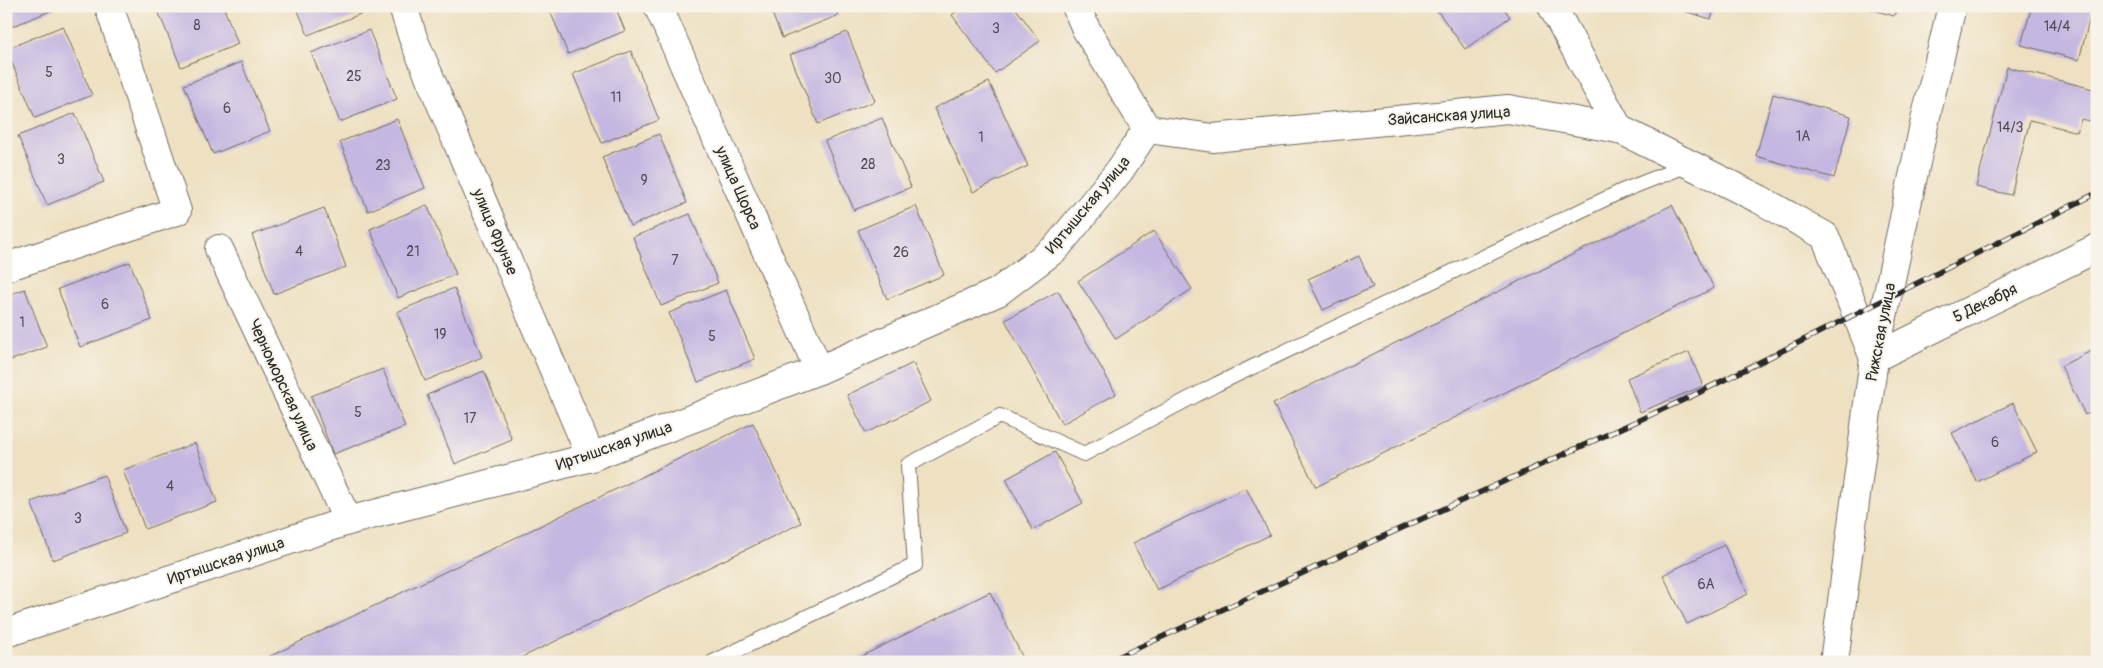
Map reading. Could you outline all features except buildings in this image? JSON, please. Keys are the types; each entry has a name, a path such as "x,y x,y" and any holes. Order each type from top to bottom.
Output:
{"street":[{"path":"6,268 177,211 109,6"},
{"name":"улица Фрунзе","path":"403,6 413,38 591,457"},
{"name":"улица Щорса","path":"658,6 819,370"},
{"path":"1076,6 1086,29 1147,129"},
{"path":"1552,6 1619,129"},
{"name":"Рижская улица","path":"1834,662 1874,358 1926,116 1952,6"},
{"name":"Зайсанская улица","path":"1147,129 1213,138 1508,109 1619,129 1759,199 1825,236 1874,358"},
{"name":"Иртышская улица","path":"6,633 348,522 591,457 819,370 998,292 1056,248 1120,170 1147,129"},
{"name":"5 Декабря","path":"1874,358 2097,248"},
{"name":"Черноморская улица","path":"219,249 348,522"}],"lane":[{"path":"713,662 915,565 908,465 1000,416 1084,454 1217,384 1622,191 1688,164"}],"railway":[{"path":"1107,662 1692,396 2097,193"}]}
